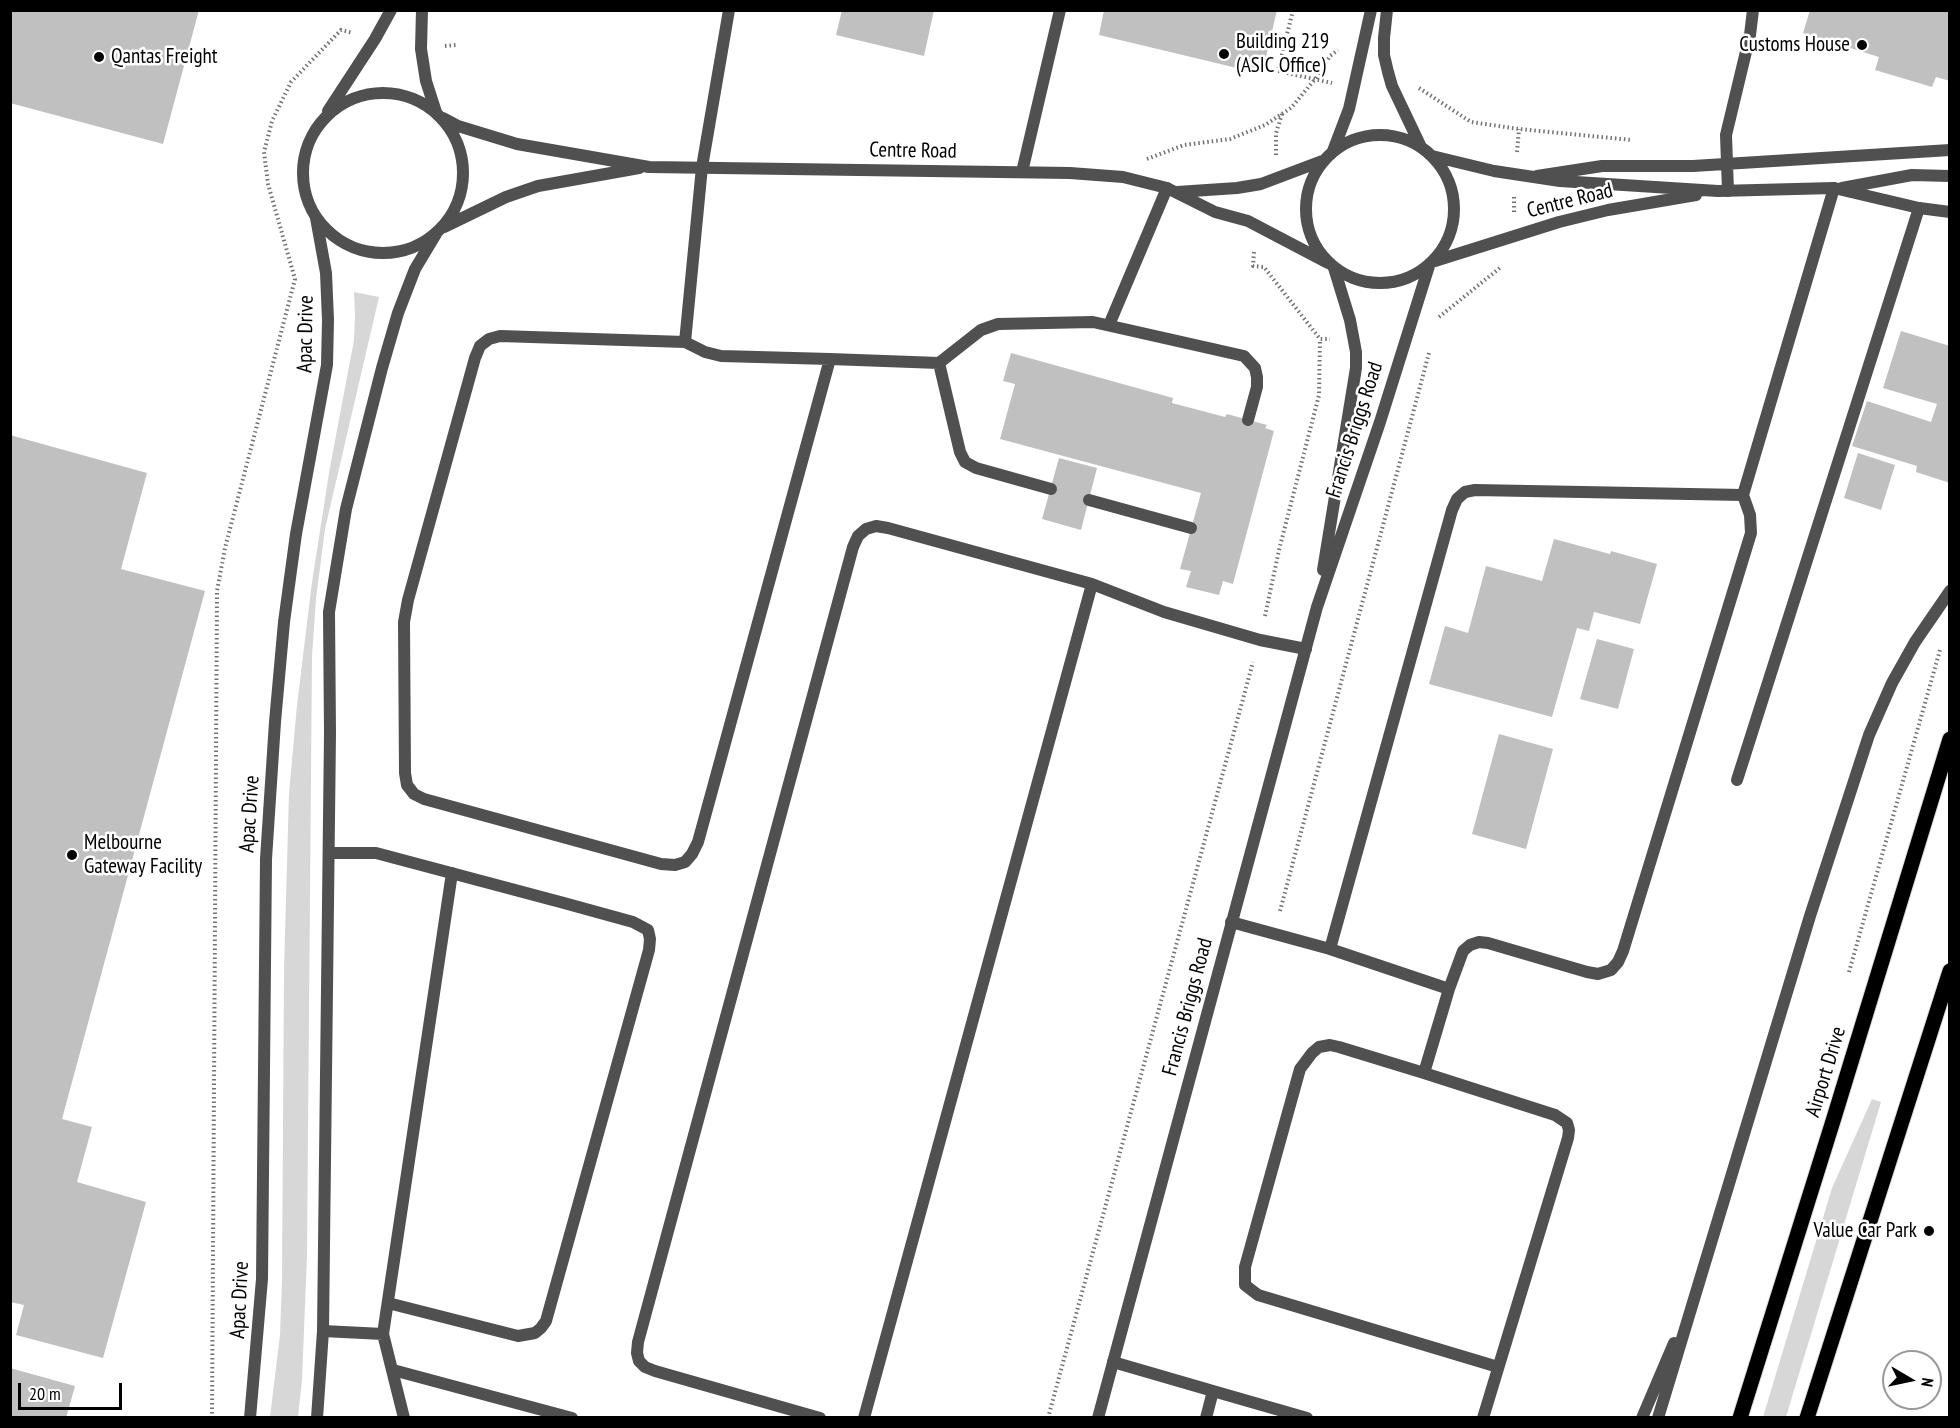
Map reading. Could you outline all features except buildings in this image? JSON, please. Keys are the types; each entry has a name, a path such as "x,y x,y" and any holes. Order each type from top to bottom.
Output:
{"main road":[{"name":"Airport Drive","path":"1740,1418 1950,739"},
{"path":"1807,1418 1950,971"}],"street":[{"path":"391,10 311,139 303,165 305,193 316,218 336,238 347,246 374,254 401,252 415,248 438,232"},
{"path":"317,1418 323,1331 329,853 329,612 346,509 398,313 415,269 457,206 464,174 458,143 440,116 426,81 421,49 422,10"},
{"path":"685,342 702,167 729,10"},
{"path":"1022,172 1060,10"},
{"path":"1329,156 1344,144 1370,136 1396,137 1421,147 1442,166 1448,179 1455,208 1450,236 1432,263 1407,279 1382,284 1357,280 1331,266 1313,243 1309,231 1306,206 1311,182 1329,156 1349,109 1371,10"},
{"path":"1387,10 1384,56 1392,86 1421,147"},
{"path":"1723,191 1727,164 1726,135 1750,35 1753,10"},
{"path":"318,127 329,114 343,104 359,96 376,93 393,93 410,98 440,116"},
{"name":"Centre Road","path":"440,116 459,126 517,144 649,167"},
{"path":"1521,176 1602,166 1727,164 1950,150"},
{"name":"Centre Road","path":"1171,190 1237,188 1261,184 1329,156"},
{"name":"Centre Road","path":"1432,156 1521,176 1602,184 1723,191 1836,188 1912,175 1950,176"},
{"name":"Centre Road","path":"438,232 506,197 538,186 649,167 1070,172 1111,176 1171,190 1215,212 1248,220 1331,266"},
{"path":"1424,1073 1449,989 1463,951 1470,945 1479,942 1488,943 1598,974 1611,970 1618,962 1750,533 1750,515 1743,495 1836,188"},
{"name":"Centre Road","path":"1836,188 1918,208 1950,212"},
{"path":"1109,325 1171,190"},
{"name":"Centre Road","path":"1432,263 1517,234 1608,210 1723,191"},
{"path":"1737,780 1918,208"},
{"name":"Apac Drive","path":"250,1418 262,1280 266,859 274,733 284,622 296,534 327,365 326,273 316,218"},
{"name":"Francis Briggs Road","path":"1098,1418 1317,607 1432,263"},
{"name":"Francis Briggs Road","path":"1317,607 1356,368 1356,352 1350,320 1331,266"},
{"path":"830,359 698,842 685,862 675,866 661,864 424,799 414,794 408,785 405,773 404,622 408,600 475,358 480,346 489,339 500,336 685,342 705,352 721,356 830,359 939,363 981,330 998,324 1093,322 1244,356 1255,368 1257,377 1257,387 1248,420"},
{"path":"939,363 960,452 965,462 976,468 1051,489"},
{"path":"1330,950 1452,510 1457,499 1465,492 1475,490 1743,495"},
{"path":"1089,500 1191,528"},
{"path":"820,1418 645,1367 639,1361 638,1342 858,536 866,529 876,526 1092,584 1164,612 1260,640 1306,649"},
{"path":"864,1418 1092,584"},
{"path":"1658,1418 1814,905 1869,735 1915,642 1950,591"},
{"path":"329,853 376,853 452,873 633,922 648,930 650,939 649,950 546,1321 535,1333 518,1336 388,1303"},
{"path":"404,1418 383,1334 452,873"},
{"path":"1231,922 1330,950 1449,989"},
{"path":"1483,1418 1569,1130 1567,1123 1555,1115 1424,1073 1330,1045 1319,1047 1305,1060 1300,1069 1245,1267 1245,1285 1258,1295 1498,1366"},
{"path":"1642,1418 1699,1284"},
{"path":"323,1331 383,1334"},
{"path":"1113,1362 1307,1418"},
{"path":"393,1370 572,1418"},
{"path":"1206,1418 1213,1391"}],"path":[{"path":"1293,10 1278,71 1354,87"},
{"path":"212,1418 217,591 225,548 295,279 268,184 264,152 272,121 291,82 341,30 375,39"},
{"path":"1111,176 1156,154 1184,145 1230,139 1265,125 1291,108 1330,56 1365,33"},
{"path":"421,49 456,45"},
{"path":"1392,86 1410,85 1422,90 1471,122 1641,141"},
{"path":"1436,326 1439,316 1522,253 1514,219 1521,176 1519,129"},
{"path":"1048,1418 1260,640 1279,550 1319,395 1320,339"},
{"path":"1274,934 1431,348"},
{"path":"1849,972 1943,639"}],"shaded area":[{"path":"354,292 379,297 325,529 316,599 312,656 307,1255 302,1380 298,1417 270,1417 280,1335 282,1281 284,968 289,794 312,582 330,467 354,340"},
{"path":"1872,1099 1881,1102 1786,1417 1763,1417 1832,1188"}],"place":[{"name":"Customs House","path":"1862,45"},
{"name":"Building 219 (ASIC Office)","path":"1224,54"},
{"name":"Qantas Freight","path":"99,57"},
{"name":"Melbourne Gateway Facility","path":"72,855"},
{"name":"Value Car Park","path":"1929,1231"}]}
